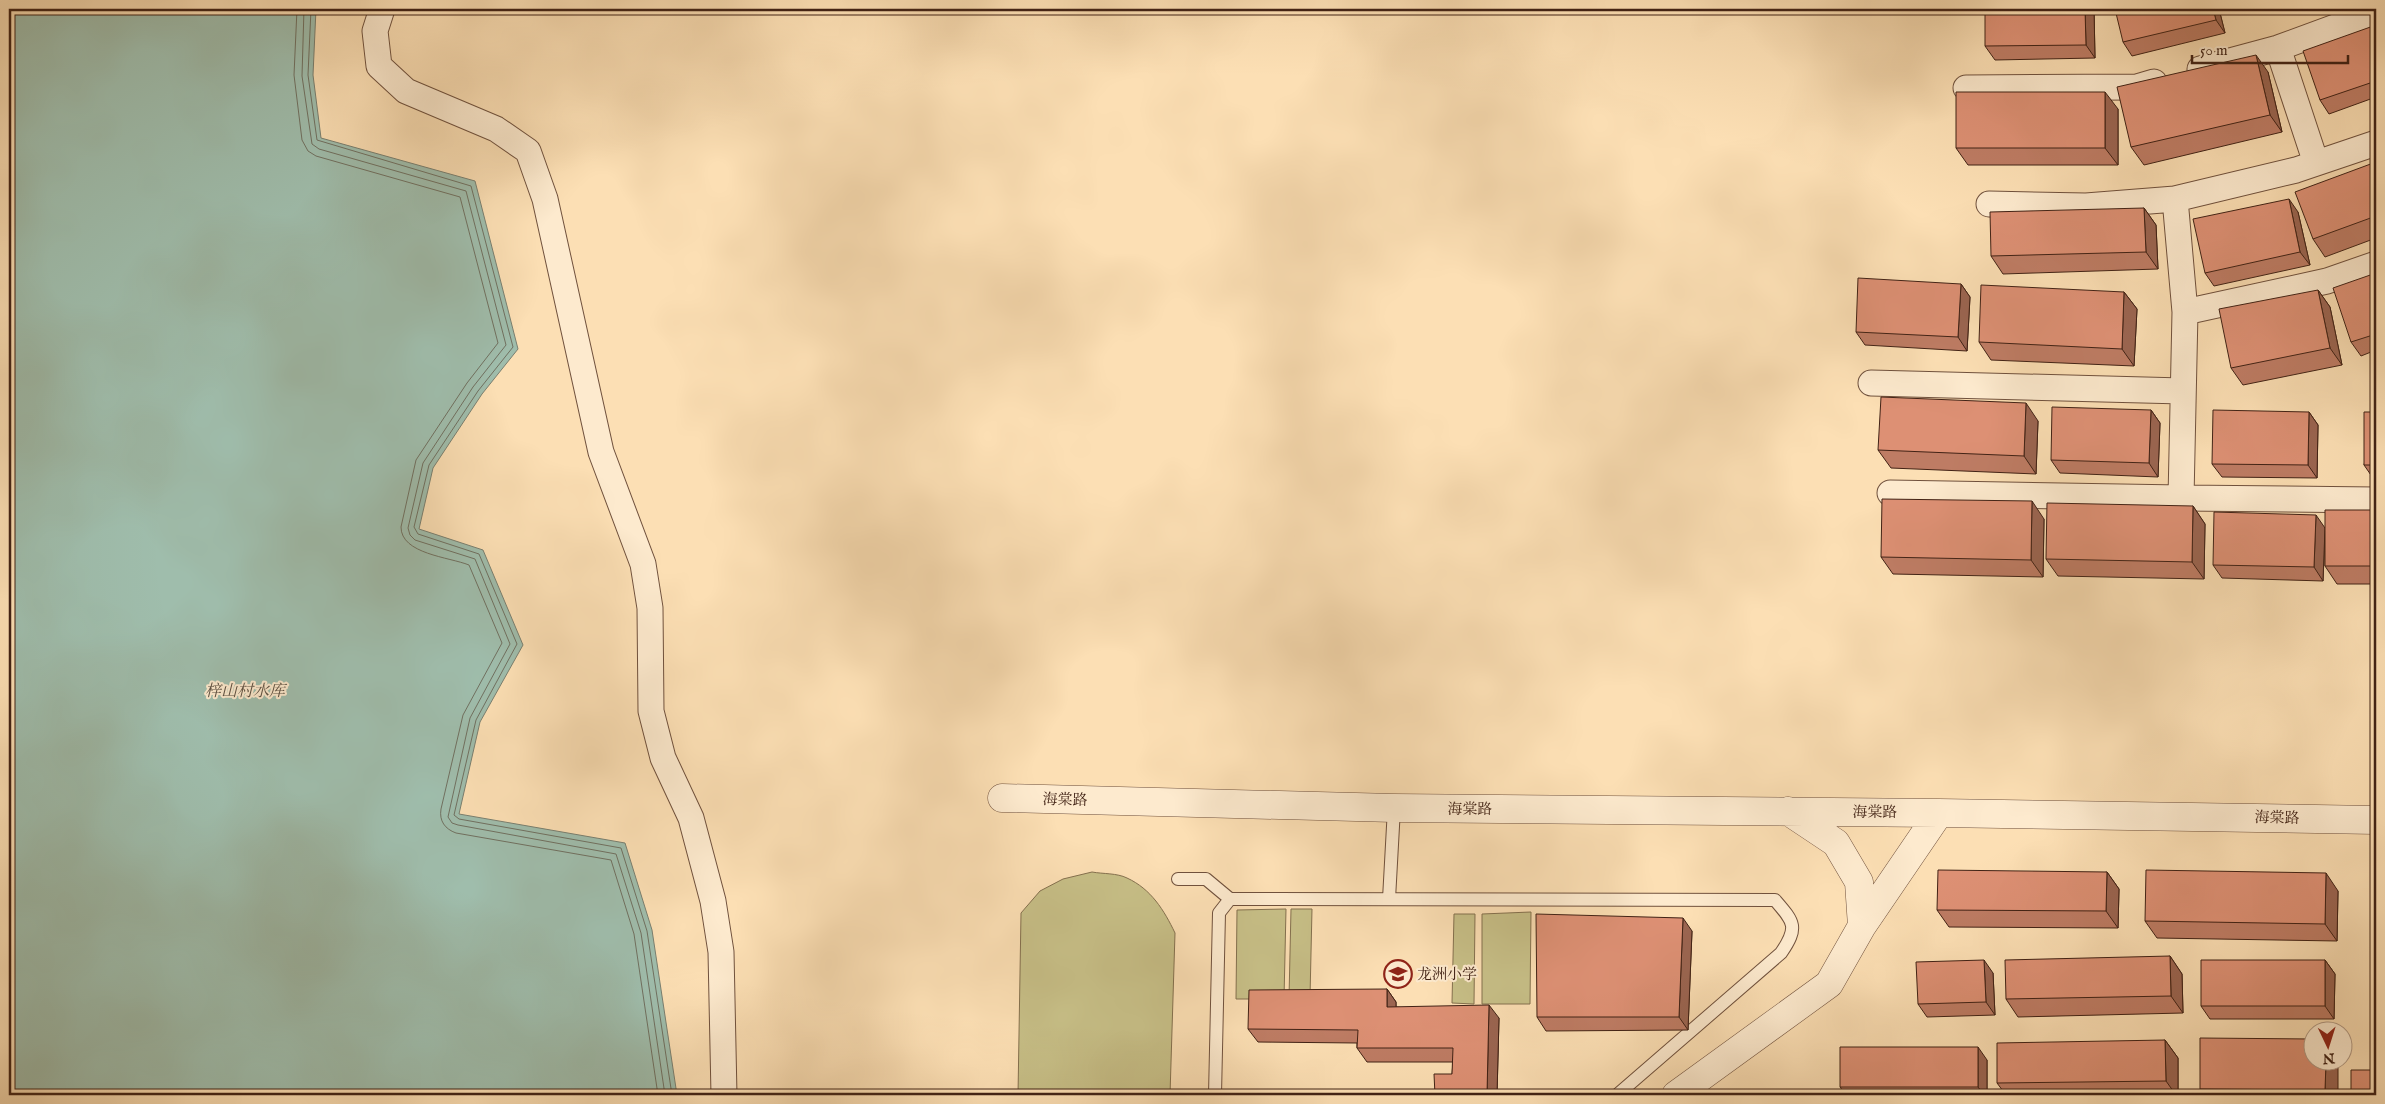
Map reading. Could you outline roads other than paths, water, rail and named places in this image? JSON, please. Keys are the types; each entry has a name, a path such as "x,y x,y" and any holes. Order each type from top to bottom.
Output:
{"street":[{"path":"382,9 375,31 379,66 406,91 496,129 528,151 545,199 601,452 643,564 650,608 651,711 662,758 691,818 713,901 721,952 724,1095"},
{"path":"1966,88 2137,86 2278,48 2376,12"},
{"path":"2278,48 2316,163"},
{"path":"1989,204 2086,206 2175,199 2296,170 2376,143"},
{"path":"2175,199 2185,312 2181,498"},
{"path":"2185,312 2327,281 2376,264"},
{"path":"1871,383 2183,391"},
{"path":"1890,493 2376,500"},
{"name":"海棠路","path":"1002,798 1394,808 1788,811 2376,820"},
{"path":"1788,811 1836,843 1859,882 1862,926"},
{"path":"1676,1095 1829,984 1862,926 1939,813"}],"lane":[{"path":"1389,899 1394,808"},
{"path":"1178,879 1206,879 1230,899 1775,900 1791,918 1792,937 1782,953 1617,1095"},
{"path":"1215,1095 1219,913 1230,899"}],"water":[{"name":"梓山村水库","path":"9,9 316,9 313,75 321,138 475,181 518,349 482,394 433,468 419,529 483,550 523,645 480,722 459,814 625,843 652,930 677,1095 9,1095"}],"place":[{"name":"龙洲小学","path":"1398,974"}]}
